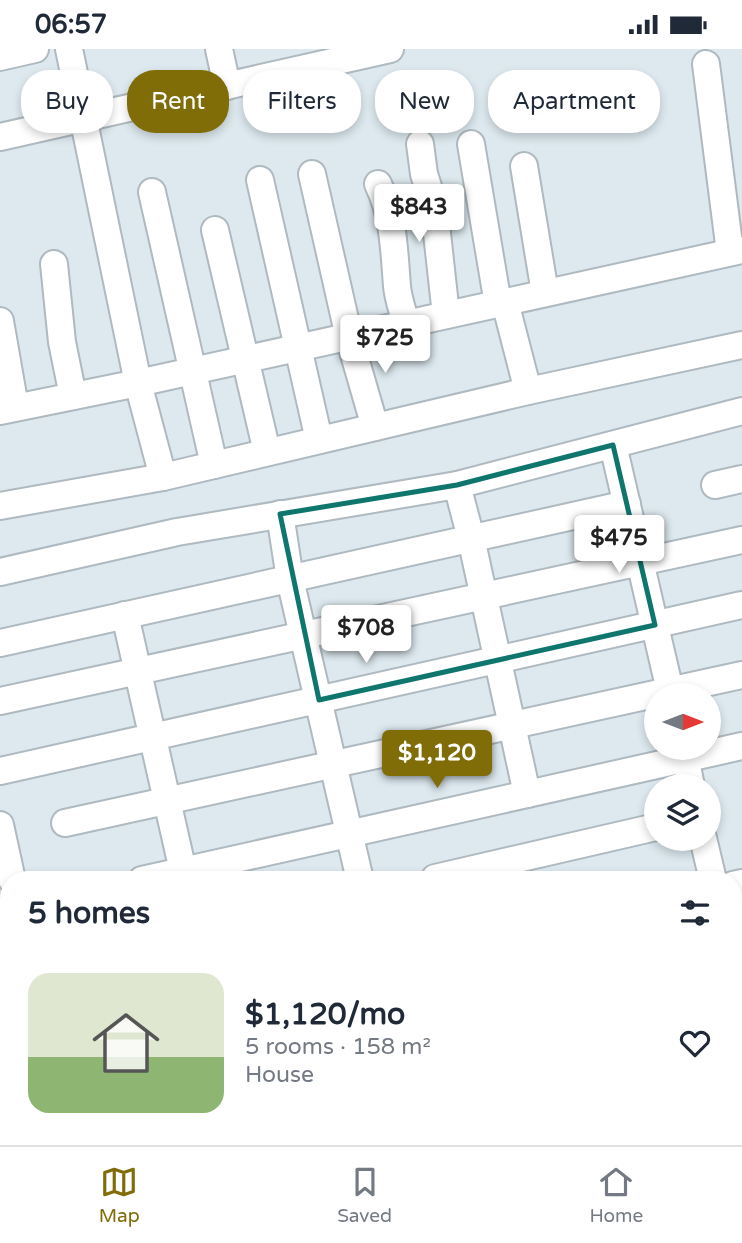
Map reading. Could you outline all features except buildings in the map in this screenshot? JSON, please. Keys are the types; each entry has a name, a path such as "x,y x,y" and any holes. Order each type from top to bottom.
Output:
{"street":[{"path":"0,57 35,49"},
{"path":"69,49 74,70"},
{"path":"219,49 224,70"},
{"path":"229,86 390,49"},
{"path":"0,321 8,409 138,383 736,251 706,64"},
{"path":"0,137 21,133"},
{"path":"88,133 138,383 163,477"},
{"path":"420,144 424,174 434,206 446,315"},
{"path":"471,144 501,303 528,391"},
{"path":"524,166 545,293"},
{"path":"312,174 349,337 376,427"},
{"path":"260,180 320,440"},
{"path":"378,184 390,218 395,244 398,295 406,324"},
{"path":"152,192 214,465"},
{"path":"215,230 267,452"},
{"path":"54,264 62,342 73,396"},
{"path":"0,506 163,477 528,391 742,345"},
{"path":"0,572 177,532 457,485 742,411"},
{"path":"612,445 668,683"},
{"path":"715,485 742,479"},
{"path":"457,485 527,794"},
{"path":"0,643 627,504"},
{"path":"281,514 290,579 358,871"},
{"path":"0,701 742,540"},
{"path":"0,771 742,605"},
{"path":"124,615 183,871 527,794 657,760"},
{"path":"710,683 742,675"},
{"path":"65,823 644,698"},
{"path":"721,749 742,746"},
{"path":"465,871 644,830"},
{"path":"2,841 10,871"},
{"path":"706,851 711,871"}],"highlighted area":[{"path":"613,445 655,625 319,700 280,514 457,485"}]}
